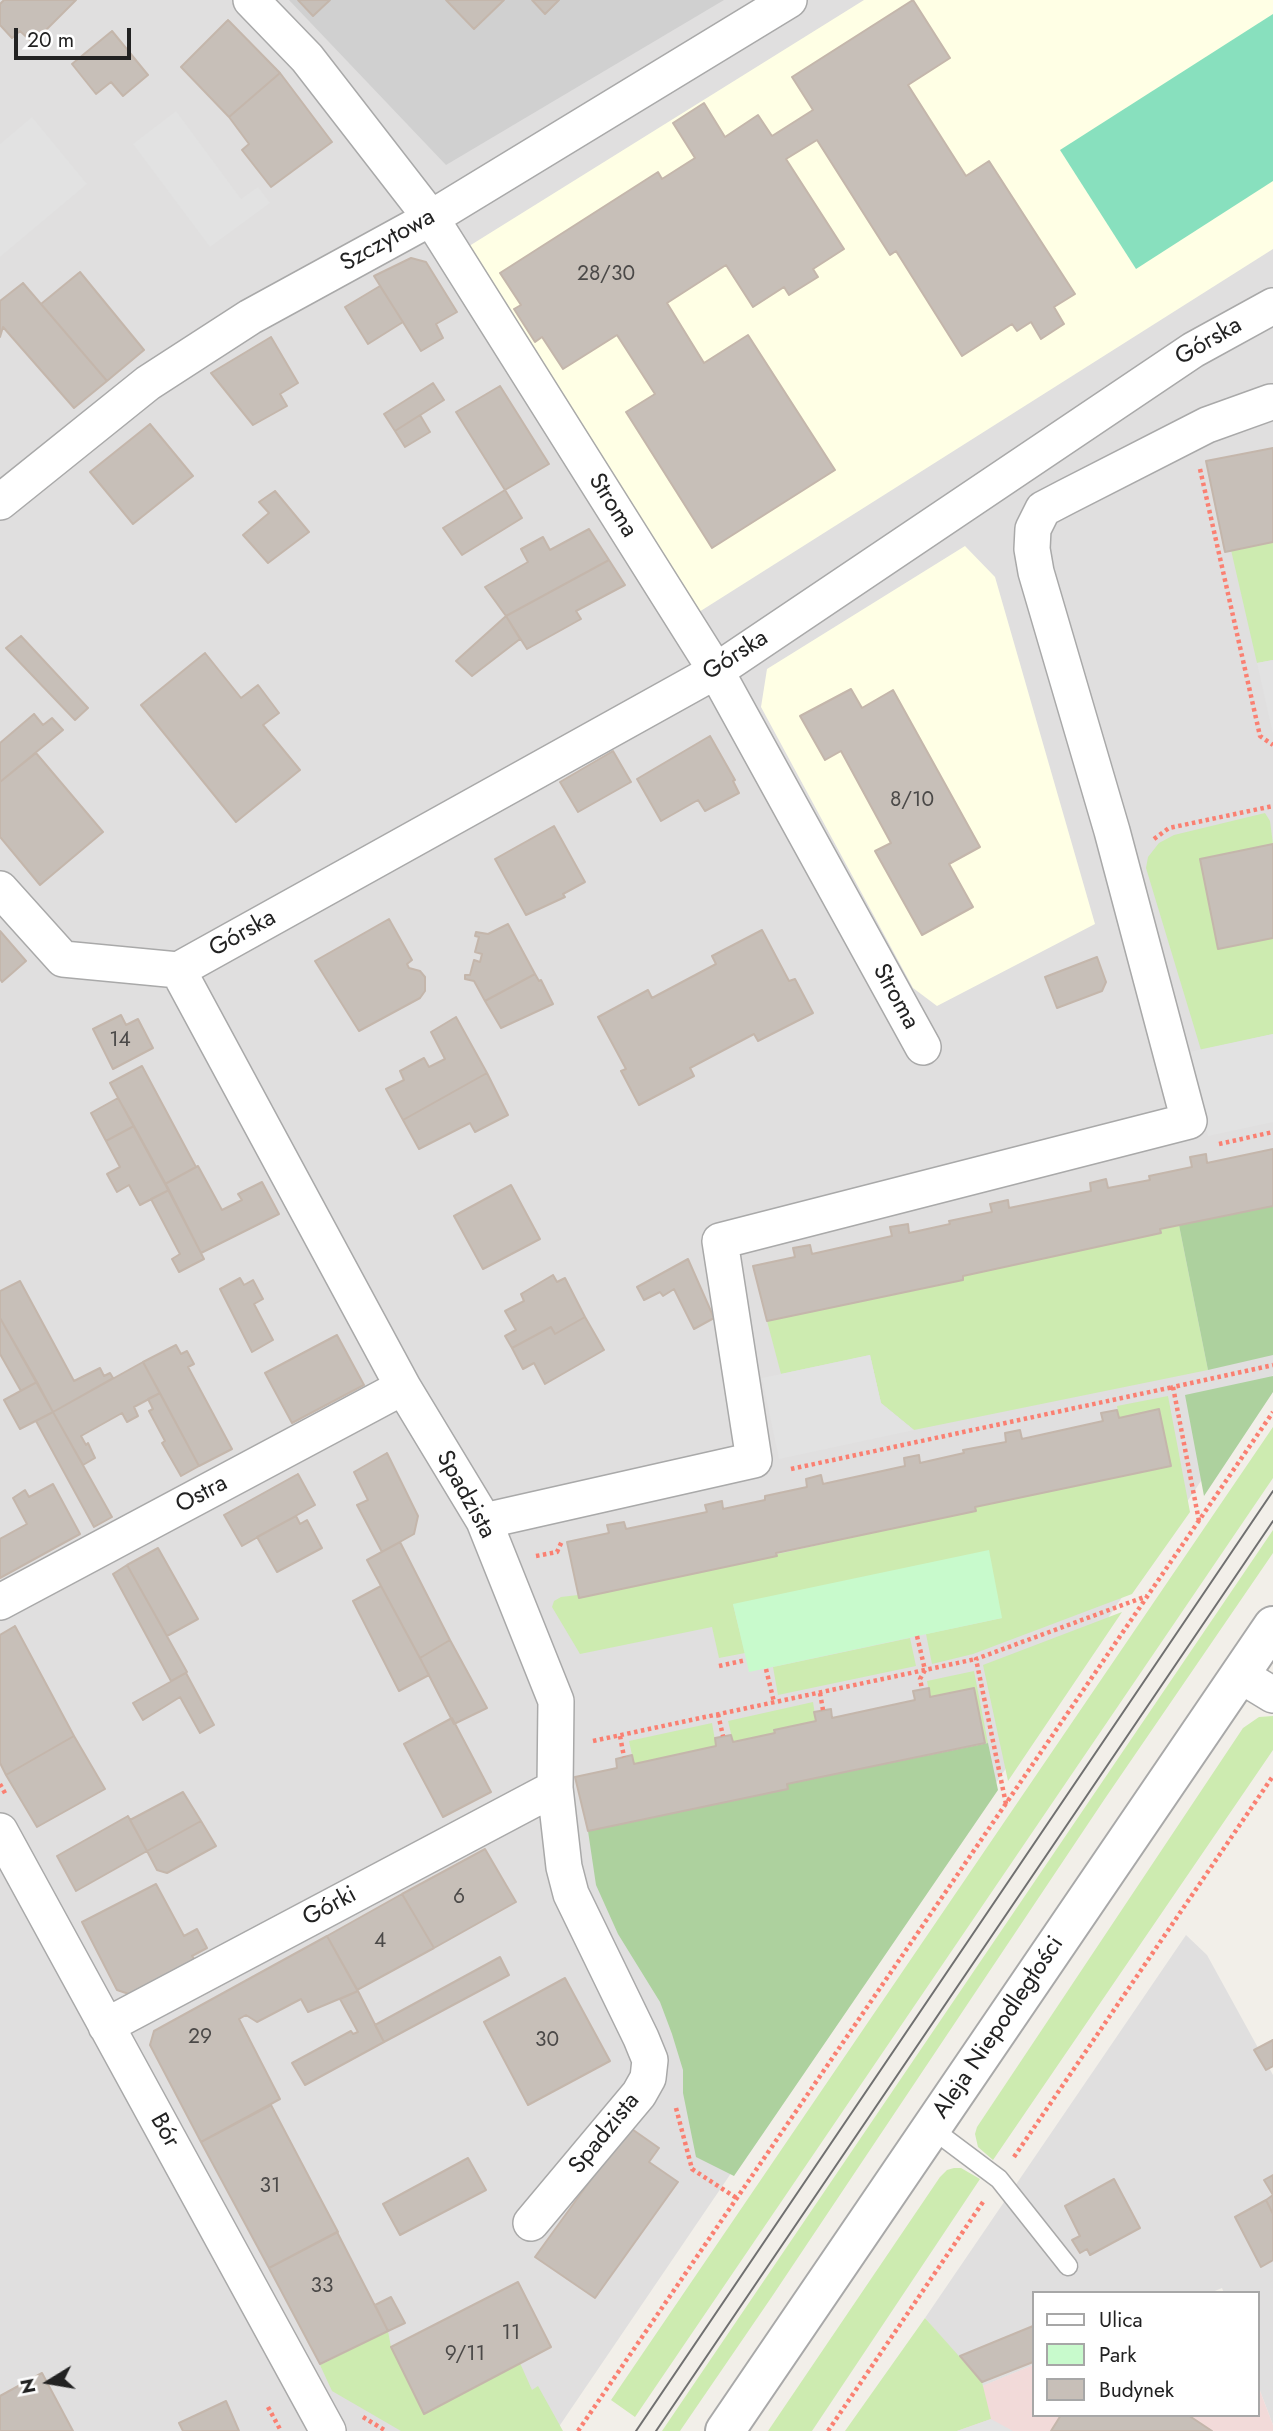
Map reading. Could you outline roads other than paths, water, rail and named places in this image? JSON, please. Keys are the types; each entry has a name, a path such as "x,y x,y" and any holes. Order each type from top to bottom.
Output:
{"street":[{"name":"Stroma","path":"251,0 307,58 431,218 716,671 923,1047"},
{"name":"Szczytowa","path":"0,502 148,383 250,317 431,218 789,0"},
{"name":"Górska","path":"178,970 716,671 1193,350 1273,306"},
{"path":"484,1521 754,1460 720,1241 1189,1121 1112,831 1036,572 1032,549 1033,529 1042,509 1207,425 1271,402"},
{"path":"0,889 63,959 178,970"},
{"name":"Spadzista","path":"178,970 403,1387 484,1521 556,1702 555,1788 564,1867 571,1894 650,2060 648,2078 639,2094 531,2223"},
{"name":"Ostra","path":"0,1602 403,1387"},
{"name":"Aleja Niepodległości","path":"725,2431 1273,1626"},
{"path":"1240,1675 1273,1695"},
{"name":"Górki","path":"106,2026 555,1788"},
{"name":"Bór","path":"0,1831 328,2431"}],"lane":[{"path":"931,2127 999,2179 1068,2266"}],"tram line":[{"path":"636,2431 1273,1491"},
{"path":"656,2431 1273,1521"}]}
